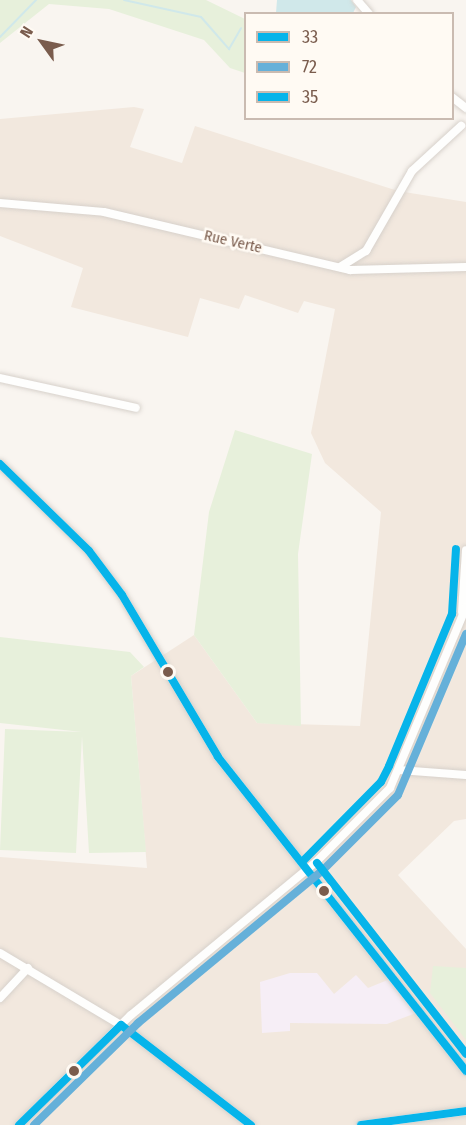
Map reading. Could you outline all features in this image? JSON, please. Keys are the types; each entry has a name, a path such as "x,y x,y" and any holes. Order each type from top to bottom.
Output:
{"street":[{"path":"357,0 367,12"},
{"path":"454,98 466,108"},
{"path":"340,267 366,251 412,171 461,126"},
{"name":"Rue Verte","path":"0,203 104,212 340,267 389,272 466,267"},
{"path":"0,378 136,408"},
{"path":"0,464 82,543 122,595 218,757 309,869 466,1071"},
{"path":"19,1125 121,1025 309,869 390,788 464,611 466,550"},
{"path":"399,770 466,775"},
{"path":"0,953 121,1025 251,1125"},
{"path":"0,998 28,968"},
{"path":"361,1125 466,1111"}],"shaded area":[{"path":"134,107 144,109 130,147 182,163 195,126 398,191 466,202 466,819 454,821 398,875 466,949 466,1125 0,1125 0,857 147,868 131,676 194,635 257,723 360,726 381,512 325,463 311,433 335,309 304,301 298,313 245,295 239,309 200,298 188,337 71,307 83,268 0,236 0,119"},
{"path":"290,973 317,973 334,994 356,975 368,988 390,979 416,1013 387,1024 290,1023 290,1031 262,1033 260,982"}],"green space":[{"path":"0,0 206,0 244,19 244,73 230,68 204,40 109,9 49,4 0,43"},
{"path":"235,430 312,454 298,554 301,726 257,723 194,635 209,512"},
{"path":"0,637 130,652 144,667 131,676 146,852 89,853 82,736 76,853 0,850 5,729 82,732 0,723"},
{"path":"433,966 466,968 466,1040 430,993"}],"water":[{"path":"277,0 351,0 356,7 354,12 276,12"}],"waterway":[{"path":"0,37 36,0"},
{"path":"124,0 201,17 229,49 241,28"}],"transit line":[{"name":"33","path":"0,464 89,551 122,595 218,757 466,1071"},
{"name":"35","path":"302,862 381,782 389,766 452,614 456,549"},
{"name":"72","path":"34,1125 138,1023 322,871 398,795 466,634"},
{"name":"35","path":"317,863 466,1054"},
{"name":"33","path":"121,1025 251,1125"},
{"name":"33","path":"19,1125 121,1025"},
{"name":"33","path":"361,1125 466,1111"}]}
